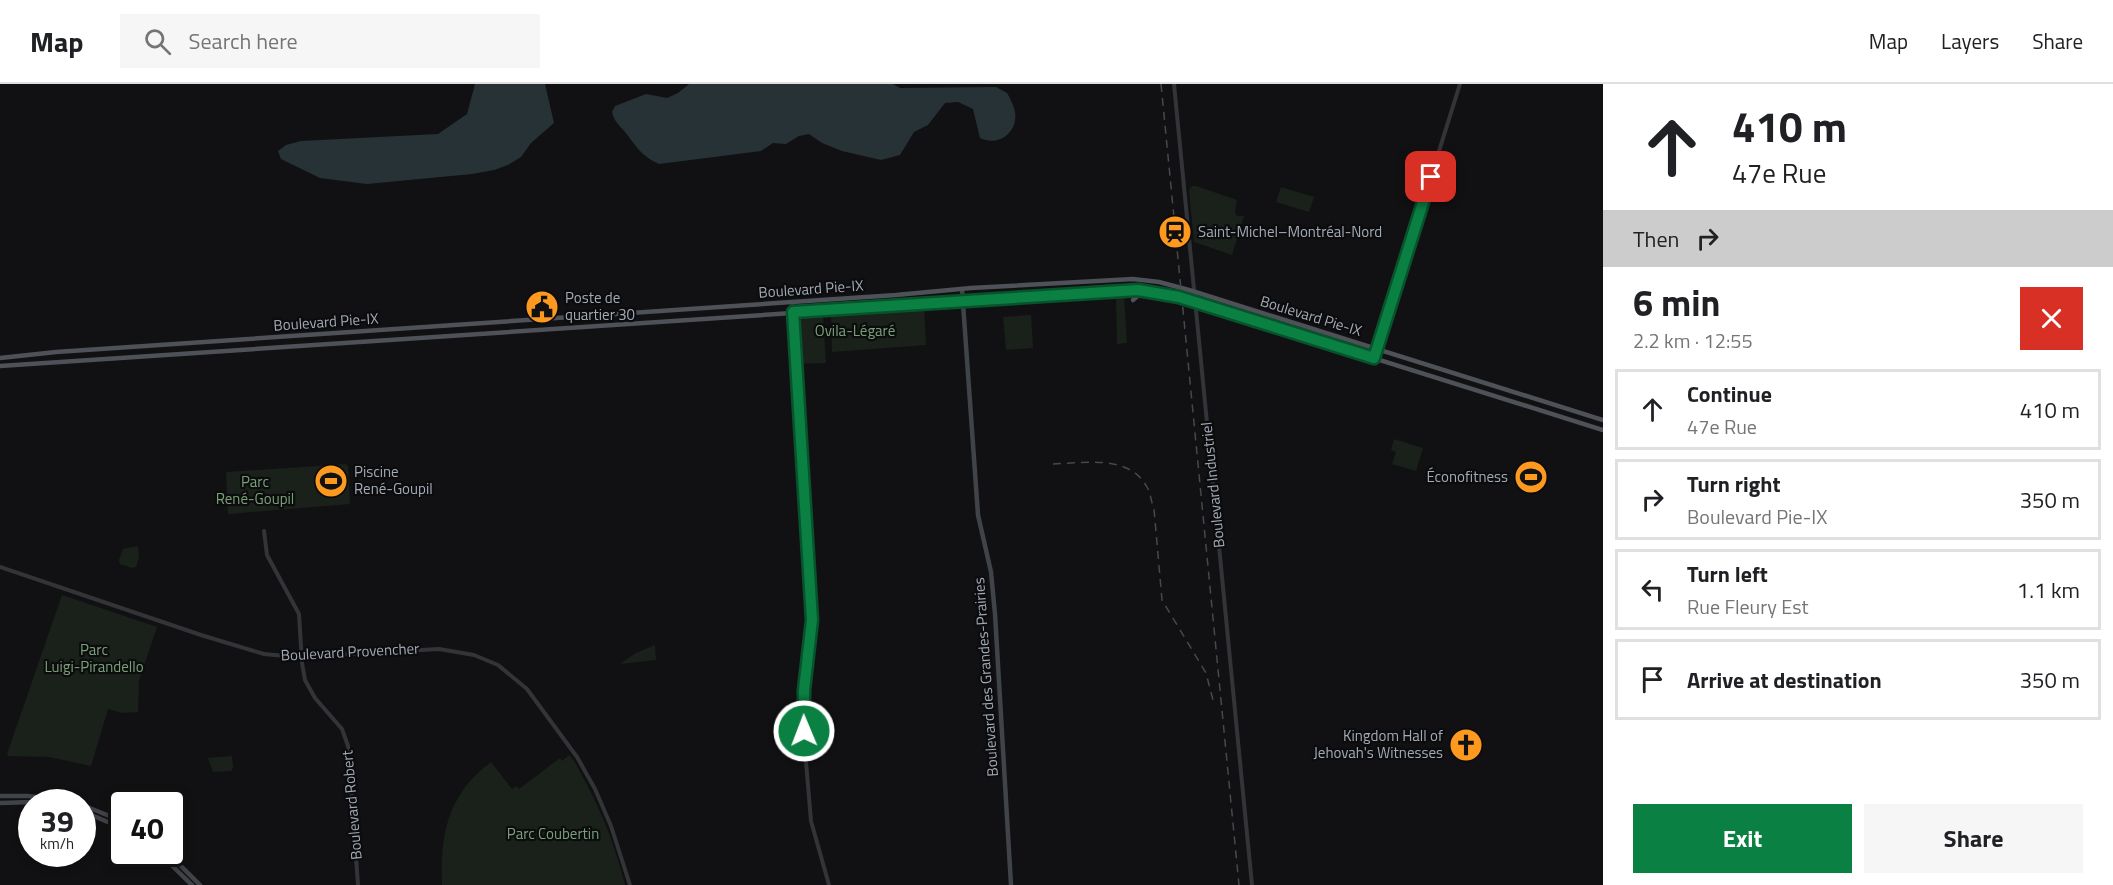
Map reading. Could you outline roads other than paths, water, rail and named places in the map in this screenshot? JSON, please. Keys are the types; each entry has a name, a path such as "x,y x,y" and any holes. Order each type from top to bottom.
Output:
{"main road":[{"name":"Boulevard Pie-IX","path":"0,358 72,351 1122,278 1159,282 1195,292 1603,420"},
{"name":"Boulevard des Grandes-Prairies","path":"962,289 978,515 991,572 995,616 1011,885"},
{"name":"Boulevard Pie-IX","path":"0,366 1098,291 1144,290 1170,295 1603,430"},
{"path":"1133,300 1144,290"},
{"path":"0,796 18,796"},
{"path":"0,803 18,802"},
{"path":"173,867 192,885"},
{"path":"182,867 200,885"}],"street":[{"name":"Boulevard Industriel","path":"1174,84 1252,885"},
{"path":"1374,358 1460,84"},
{"path":"792,302 812,620 803,697 805,750 811,821 829,885"},
{"name":"Boulevard Robert","path":"264,531 267,555 299,614 304,676 310,690 339,724 348,746 358,885"},
{"name":"Boulevard Provencher","path":"0,567 55,588 238,648 264,654 302,657 430,649 459,651 486,659 502,668 527,689 573,751 597,795 615,836 630,885"}],"railway":[{"path":"1161,84 1239,885"},
{"path":"1053,464 1092,462 1118,465 1139,476 1147,487 1154,509 1162,600 1206,673 1213,700"}],"place":[{"name":"Saint-Michel–Montréal-Nord","path":"1175,232"},
{"name":"Poste de quartier 30","path":"542,307"},
{"name":"Éconofitness","path":"1531,477"},
{"name":"Piscine René-Goupil","path":"331,481"},
{"name":"Kingdom Hall of Jehovah's Witnesses","path":"1466,745"}],"park label":[{"name":"Ovila-Légaré","path":"855,331"},
{"name":"Parc René-Goupil","path":"255,490"},
{"name":"Parc Luigi-Pirandello","path":"94,658"},
{"name":"Parc Coubertin","path":"553,834"}]}
